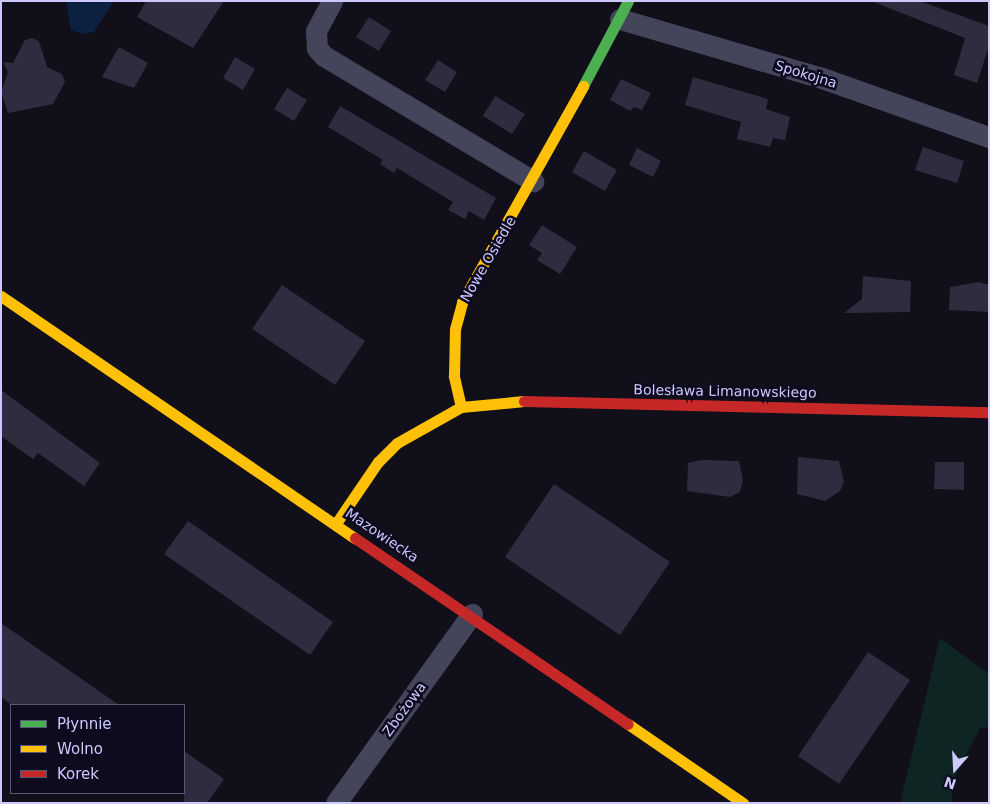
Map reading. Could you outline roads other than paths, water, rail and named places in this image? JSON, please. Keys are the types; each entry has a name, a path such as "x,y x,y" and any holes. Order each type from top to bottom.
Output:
{"street":[{"path":"332,1 316,31 316,48 324,56 533,181"},
{"name":"Nowe Osiedle","path":"461,407 454,376 455,329 462,302 533,181 624,10"},
{"name":"Spokojna","path":"624,10 989,137"},
{"name":"Mazowiecka","path":"1,296 472,614 743,803"},
{"name":"Bolesława Limanowskiego","path":"461,407 537,400 989,412"},
{"path":"337,522 362,482 397,443 428,422 461,407"},
{"name":"Zbożowa","path":"336,803 472,614"}],"water":[{"path":"66,1 114,1 94,32 82,34 71,30"}]}
